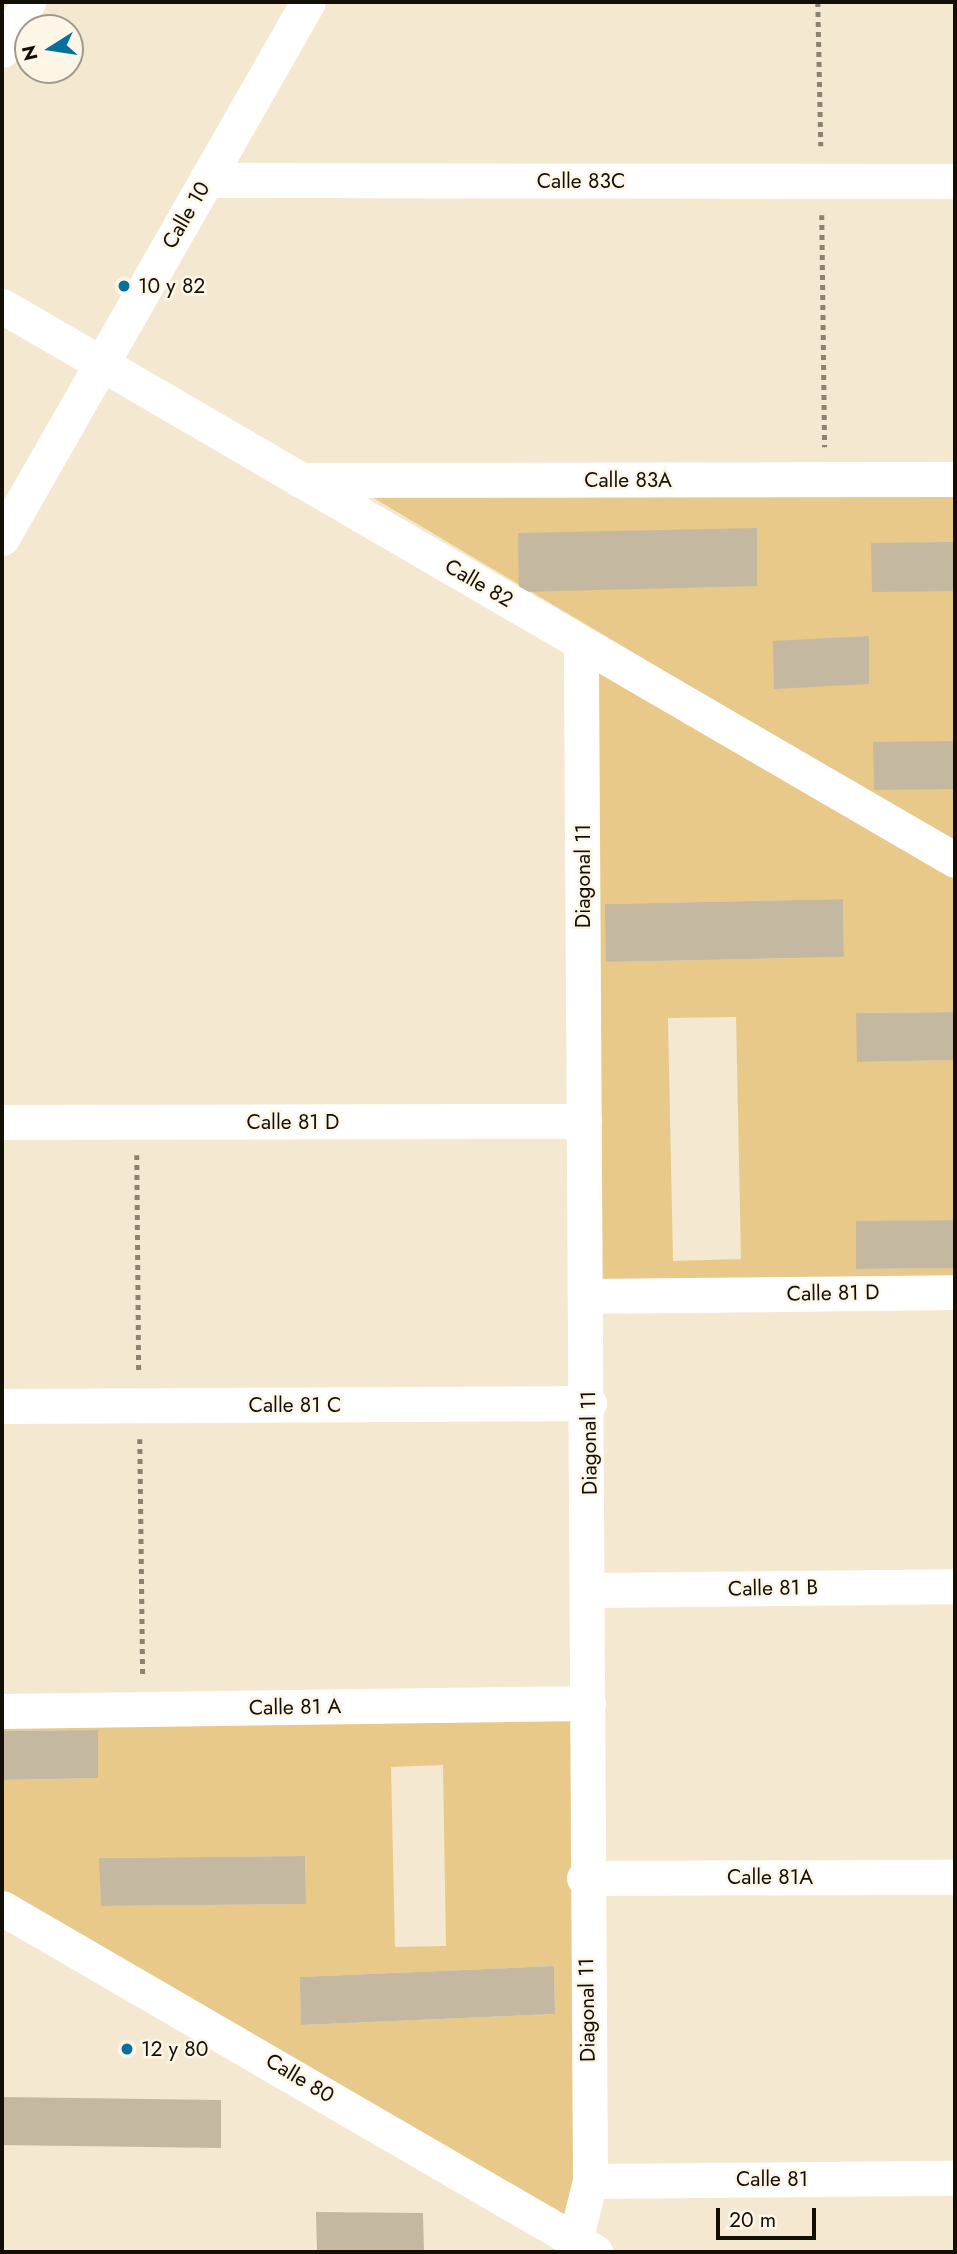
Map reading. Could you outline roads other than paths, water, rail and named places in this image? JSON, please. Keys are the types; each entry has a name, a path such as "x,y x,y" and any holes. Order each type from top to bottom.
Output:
{"street":[{"path":"2,50 28,2"},
{"name":"Calle 10","path":"2,538 308,2"},
{"name":"Calle 83C","path":"206,180 955,181"},
{"name":"Calle 82","path":"2,306 955,860"},
{"name":"Calle 83A","path":"300,480 955,479"},
{"name":"Diagonal 11","path":"581,643 585,1296 591,1590 584,1878 590,2181 585,2247"},
{"name":"Calle 81 D","path":"2,1122 584,1121"},
{"name":"Calle 81 D","path":"585,1296 955,1292"},
{"name":"Calle 81 C","path":"2,1406 589,1403"},
{"name":"Calle 81 B","path":"591,1590 955,1586"},
{"name":"Calle 81 A","path":"2,1711 588,1703"},
{"name":"Calle 81A","path":"584,1878 955,1877"},
{"name":"Calle 80","path":"2,1908 585,2247"},
{"name":"Calle 81","path":"590,2181 955,2178"}],"place":[{"name":"10 y 82","path":"124,286"},
{"name":"12 y 80","path":"127,2049"}]}
